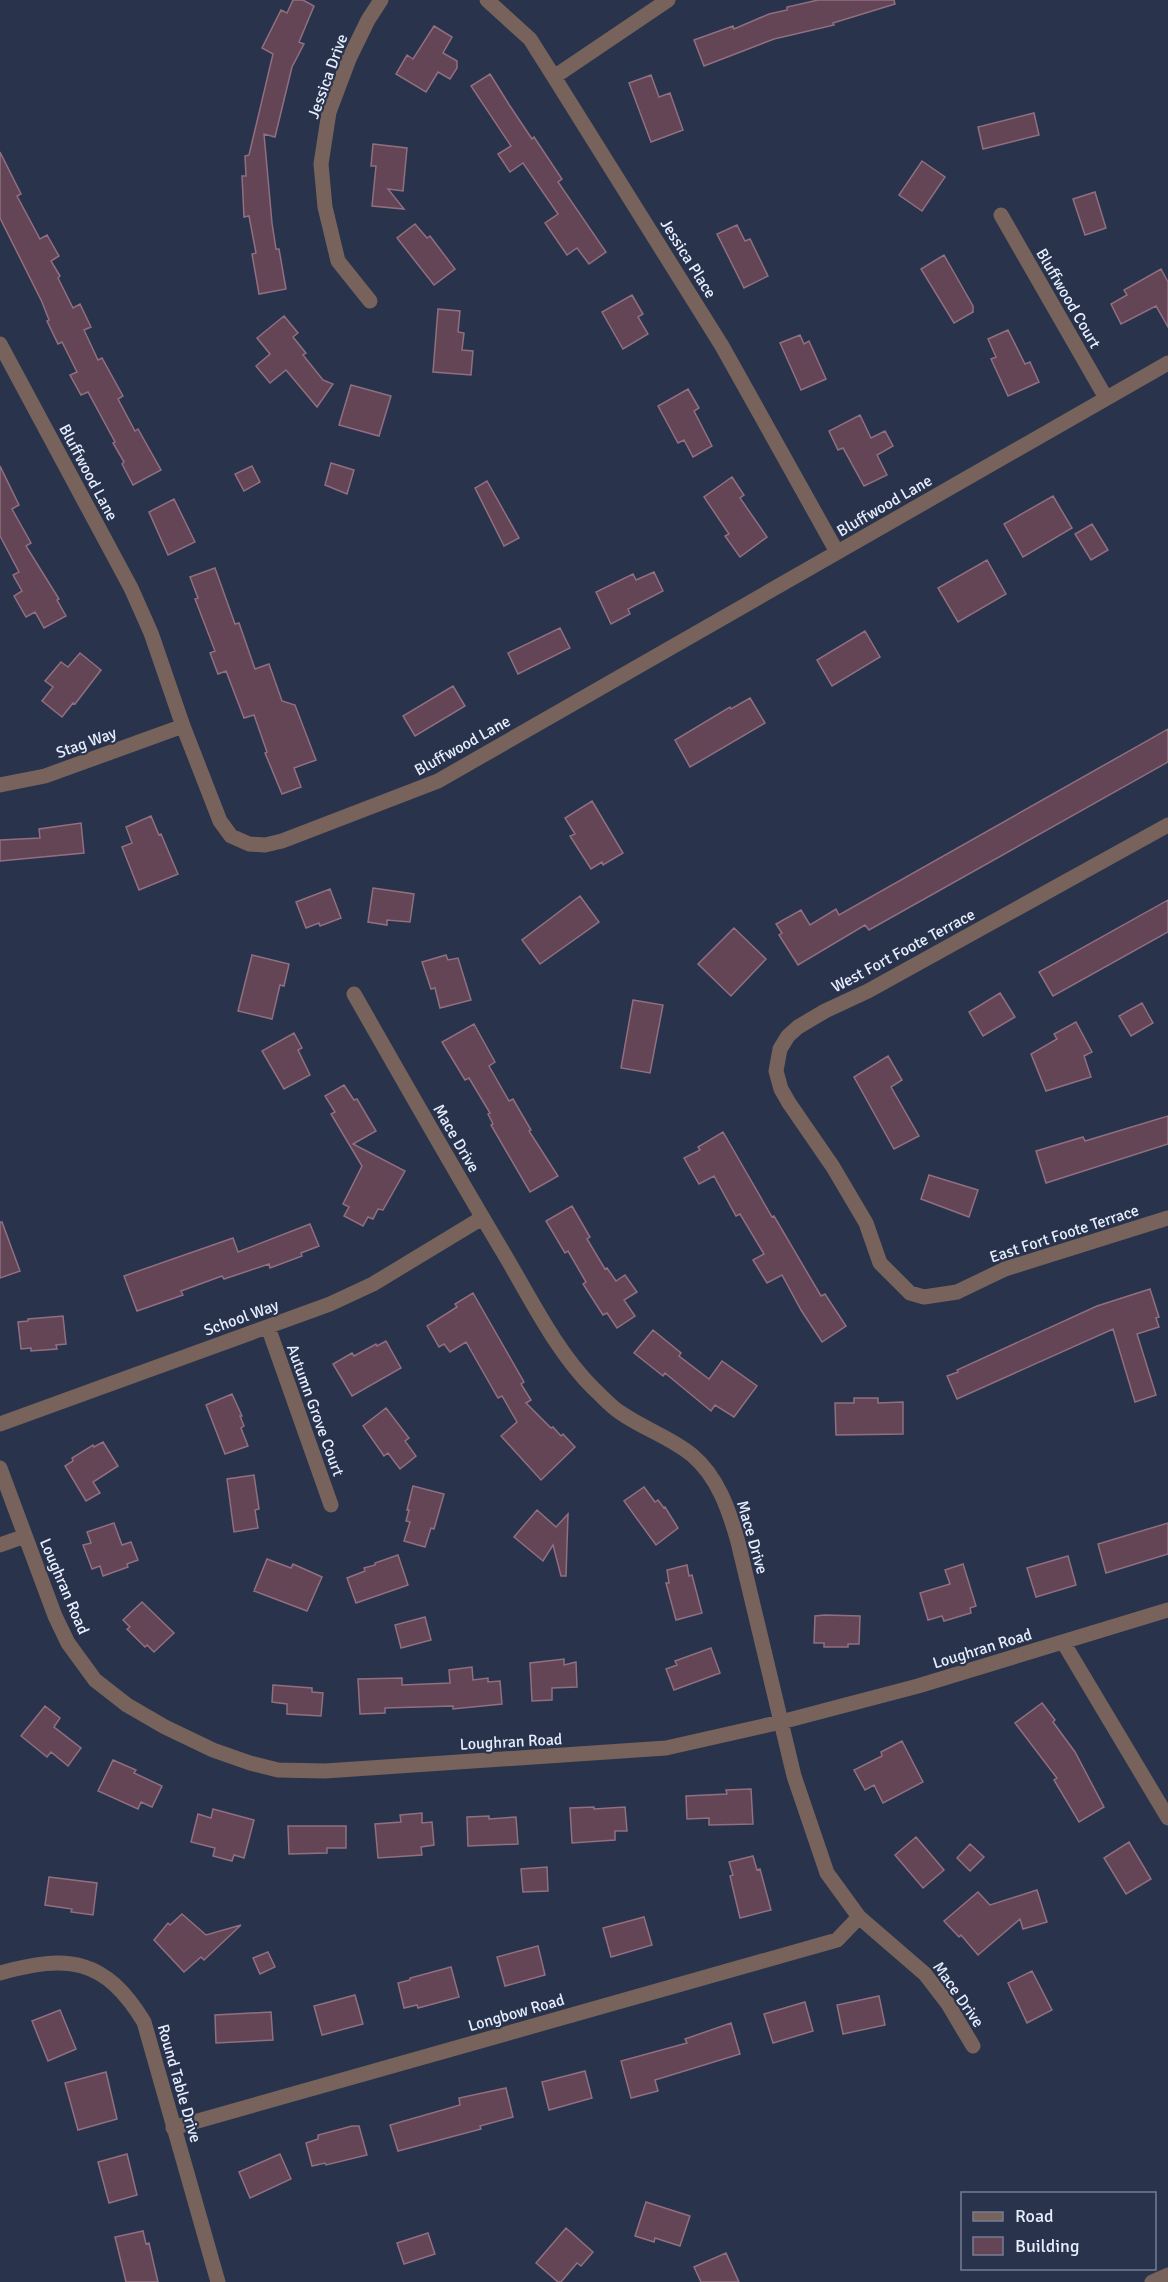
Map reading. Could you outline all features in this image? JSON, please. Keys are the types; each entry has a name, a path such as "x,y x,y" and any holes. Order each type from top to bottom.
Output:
{"street":[{"name":"Jessica Drive","path":"370,301 338,261 325,207 321,164 329,112 349,59 368,20 381,0"},
{"name":"Jessica Place","path":"487,0 530,39 722,346 837,552"},
{"path":"554,77 668,0"},
{"name":"Bluffwood Court","path":"1001,215 1106,398"},
{"name":"Bluffwood Lane","path":"0,344 130,588 151,633 183,726 220,821 231,836 249,844 264,845 282,841 438,781 1168,363"},
{"name":"Stag Way","path":"0,784 45,777 183,726"},
{"name":"West Fort Foote Terrace","path":"832,1167 781,1089 776,1071 777,1060 780,1049 788,1036 798,1027 825,1011 868,992 1168,825"},
{"name":"Mace Drive","path":"354,994 482,1218 566,1358 621,1414 674,1442 693,1456 707,1471 720,1492 738,1542 794,1776 826,1873 859,1917 925,1974 948,2004 973,2046"},
{"name":"East Fort Foote Terrace","path":"832,1167 866,1223 880,1263 910,1293 924,1297 957,1292 1005,1269 1168,1218"},
{"name":"School Way","path":"0,1424 330,1304 373,1284 482,1218"},
{"name":"Autumn Grove Court","path":"268,1327 331,1505"},
{"name":"Loughran Road","path":"0,1468 68,1643 95,1680 127,1705 165,1727 213,1750 278,1770 325,1771 666,1748 781,1722 918,1686 1168,1610"},
{"path":"0,1545 25,1536"},
{"path":"1063,1642 1168,1818"},
{"name":"Longbow Road","path":"173,2128 837,1940 859,1917"},
{"name":"Round Table Drive","path":"0,1973 51,1962 71,1963 92,1969 121,1989 144,2022 218,2282"},
{"path":"1152,2282 1168,2275"}],"building":[{"path":"293,0 303,0 314,6 299,42 304,44 292,67 275,137 264,134 272,223 286,289 259,294 252,254 256,253 249,216 244,217 242,176 246,176 245,156 249,155 273,54 262,48 281,10 287,13"},
{"path":"818,0 894,0 895,4 833,23 834,25 774,39 704,66 694,40 733,26 734,29 769,14 787,10 787,7"},
{"path":"434,26 452,37 443,53 457,61 457,68 450,79 438,72 426,92 396,74 407,55 413,59"},
{"path":"490,74 532,139 534,137 562,179 558,182 606,252 589,264 577,248 567,255 545,223 558,214 523,163 510,172 498,154 511,146 471,86"},
{"path":"651,75 659,97 670,93 683,130 651,142 629,83"},
{"path":"1034,113 1039,135 983,149 978,127"},
{"path":"373,144 407,148 403,191 388,189 404,209 372,206 376,166 371,166"},
{"path":"0,152 21,194 17,196 40,239 47,235 59,256 51,261 73,308 80,304 91,327 84,330 98,360 102,358 123,396 118,399 135,431 138,429 161,470 133,485 113,443 115,442 88,392 81,395 70,375 77,372 62,342 58,344 47,321 49,320 42,302 0,218"},
{"path":"922,161 945,177 922,211 899,195"},
{"path":"1095,192 1106,228 1085,235 1073,199"},
{"path":"415,224 427,238 430,236 455,269 434,285 397,238"},
{"path":"737,225 745,241 750,239 768,276 744,288 717,234"},
{"path":"944,255 973,306 973,312 954,323 921,269"},
{"path":"1161,269 1168,282 1168,327 1156,306 1121,324 1111,304 1127,295 1124,290"},
{"path":"632,295 643,314 638,317 648,334 623,349 602,312"},
{"path":"438,309 460,311 458,332 464,333 462,350 473,351 471,375 433,372"},
{"path":"284,316 298,333 293,337 306,353 303,355 323,380 333,384 317,407 286,370 270,383 256,366 270,354 257,338"},
{"path":"1008,330 1025,364 1030,362 1039,382 1008,396 991,359 996,357 988,339"},
{"path":"800,335 804,344 809,341 826,379 801,390 780,343"},
{"path":"351,385 391,396 379,436 339,425"},
{"path":"688,389 699,408 694,411 712,446 693,457 684,440 678,443 658,406"},
{"path":"860,415 871,438 885,431 893,446 877,455 887,475 864,486 843,448 838,450 829,431"},
{"path":"331,463 354,470 347,494 325,485"},
{"path":"0,466 19,505 12,509 31,543 26,546 59,599 57,600 66,616 44,628 35,612 26,617 14,596 22,591 13,575 19,572 0,536"},
{"path":"252,466 260,482 244,491 235,474"},
{"path":"732,477 744,495 740,498 767,537 740,557 725,536 729,534 704,497"},
{"path":"487,481 519,538 504,546 475,488"},
{"path":"1053,496 1072,528 1023,557 1004,524"},
{"path":"174,499 195,542 168,555 149,512"},
{"path":"1092,524 1108,550 1091,560 1075,534"},
{"path":"987,560 1006,594 958,622 938,588"},
{"path":"215,568 235,624 239,623 255,669 269,664 282,701 295,705 316,760 294,768 301,787 282,794 265,753 267,752 254,715 244,718 226,671 218,674 210,653 215,651 195,599 198,598 190,577"},
{"path":"654,572 663,591 628,609 630,614 611,624 596,592 633,574 636,580"},
{"path":"560,628 570,648 518,674 508,653"},
{"path":"865,631 880,657 832,686 817,660"},
{"path":"80,653 101,670 62,717 42,701 53,687 45,681 61,662 68,667"},
{"path":"453,686 465,706 415,736 403,716"},
{"path":"750,698 765,723 690,767 675,740 730,707 731,709"},
{"path":"1168,729 1168,762 869,930 865,925 798,965 779,935 782,933 776,924 801,910 810,925 836,909 839,915"},
{"path":"592,801 623,853 591,869 570,836 575,834 565,818"},
{"path":"151,816 178,874 139,890 122,847 132,843 126,827"},
{"path":"81,823 84,853 0,861 0,840 40,838 39,829"},
{"path":"373,888 414,894 410,922 387,920 387,925 368,922"},
{"path":"330,889 341,918 320,926 319,923 306,928 296,902"},
{"path":"580,896 599,922 540,964 522,940"},
{"path":"1168,900 1168,932 1053,996 1039,972"},
{"path":"734,928 766,959 731,996 698,964"},
{"path":"252,955 289,964 284,986 280,985 272,1019 238,1011"},
{"path":"446,955 448,960 458,958 471,1000 440,1008 435,988 431,989 422,962"},
{"path":"1000,993 1015,1017 983,1036 969,1012"},
{"path":"633,1000 663,1005 650,1073 621,1068"},
{"path":"1142,1003 1153,1023 1131,1036 1119,1016"},
{"path":"1076,1022 1092,1052 1084,1056 1091,1077 1046,1091 1031,1054 1057,1039 1054,1034"},
{"path":"474,1024 495,1062 489,1066 509,1101 513,1099 531,1130 529,1131 558,1176 530,1192 491,1125 493,1124 488,1114 490,1113 469,1078 465,1080 442,1042"},
{"path":"294,1033 302,1048 298,1050 310,1075 284,1089 262,1051"},
{"path":"888,1056 902,1080 891,1087 919,1136 894,1149 854,1077"},
{"path":"344,1085 354,1100 357,1099 376,1131 353,1144 405,1171 383,1210 378,1209 373,1219 368,1217 363,1226 344,1216 349,1207 343,1204 362,1166 331,1114 335,1112 325,1096"},
{"path":"1168,1116 1168,1144 1046,1183 1036,1151 1083,1137 1085,1141"},
{"path":"723,1132 821,1296 825,1294 846,1326 822,1342 782,1275 767,1283 753,1260 764,1254 740,1214 736,1216 714,1176 699,1184 684,1158 700,1150 698,1147"},
{"path":"929,1175 978,1190 969,1217 921,1199"},
{"path":"572,1206 590,1237 587,1239 605,1269 607,1268 616,1281 625,1275 637,1292 624,1300 635,1316 617,1328 607,1313 603,1315 583,1284 586,1282 568,1251 565,1253 546,1221"},
{"path":"0,1222 2,1222 20,1271 0,1278"},
{"path":"310,1224 319,1246 301,1253 302,1256 270,1268 269,1264 224,1279 222,1276 181,1291 183,1295 137,1311 124,1276 233,1238 238,1252"},
{"path":"1150,1289 1159,1317 1156,1318 1159,1327 1137,1334 1156,1395 1135,1402 1113,1329 957,1399 947,1376 958,1372 957,1370 1097,1306"},
{"path":"473,1293 524,1382 521,1384 531,1400 526,1403 551,1428 553,1427 561,1436 563,1434 575,1447 541,1480 501,1436 517,1422 502,1396 498,1398 466,1342 450,1352 444,1344 439,1347 427,1326 457,1307 455,1304"},
{"path":"63,1316 66,1344 56,1345 57,1349 31,1351 31,1348 21,1349 18,1322"},
{"path":"653,1330 681,1353 679,1356 709,1379 722,1361 757,1386 734,1417 715,1405 711,1411 665,1373 663,1376 634,1353"},
{"path":"386,1341 401,1368 352,1396 333,1364 352,1353 354,1356"},
{"path":"232,1394 242,1416 240,1416 244,1426 241,1428 248,1446 225,1454 206,1405"},
{"path":"854,1398 878,1398 878,1403 903,1402 903,1434 836,1435 835,1403 854,1403"},
{"path":"386,1408 409,1438 405,1441 416,1456 400,1469 388,1453 384,1456 363,1426"},
{"path":"103,1442 118,1466 93,1482 100,1493 86,1501 65,1466 73,1461 72,1458 93,1445 94,1447"},
{"path":"254,1475 259,1509 255,1510 258,1528 234,1532 227,1479"},
{"path":"413,1486 444,1494 434,1529 431,1528 425,1547 404,1541 410,1522 406,1521"},
{"path":"644,1487 655,1502 658,1500 665,1507 678,1528 656,1545 624,1501"},
{"path":"537,1510 556,1527 568,1514 566,1576 561,1576 553,1545 543,1561 514,1537"},
{"path":"114,1523 122,1545 131,1542 138,1560 127,1564 128,1567 103,1576 100,1566 92,1569 83,1545 91,1543 87,1532"},
{"path":"1168,1523 1168,1554 1106,1573 1098,1544"},
{"path":"398,1555 408,1585 356,1603 347,1578 365,1571 364,1568 375,1565 375,1563"},
{"path":"1068,1556 1076,1585 1036,1597 1027,1568"},
{"path":"267,1559 291,1568 293,1564 322,1577 307,1611 254,1591"},
{"path":"963,1564 976,1606 970,1608 971,1613 944,1621 942,1616 928,1620 920,1593 950,1584 945,1570"},
{"path":"687,1565 702,1613 676,1620 666,1583 669,1583 667,1570"},
{"path":"142,1602 174,1633 154,1652 147,1645 145,1647 127,1629 130,1627 123,1620"},
{"path":"815,1616 860,1616 859,1644 848,1644 848,1647 824,1647 824,1643 814,1643"},
{"path":"425,1617 431,1640 401,1648 395,1625"},
{"path":"711,1648 720,1673 674,1690 666,1669 677,1665 675,1661"},
{"path":"564,1659 564,1665 576,1662 577,1687 552,1688 552,1700 532,1701 530,1663"},
{"path":"472,1667 473,1680 488,1678 488,1682 500,1681 502,1704 453,1709 453,1706 385,1708 385,1713 360,1714 358,1679 402,1678 402,1685 450,1683 449,1670"},
{"path":"273,1685 312,1688 312,1692 323,1693 321,1716 287,1714 287,1704 272,1702"},
{"path":"1042,1703 1075,1752 1104,1807 1079,1822 1054,1780 1057,1778 1015,1723"},
{"path":"45,1706 60,1718 54,1727 81,1748 68,1766 51,1752 47,1757 21,1736"},
{"path":"902,1741 923,1782 883,1803 874,1785 865,1790 854,1770 882,1756 881,1752"},
{"path":"113,1760 136,1770 134,1773 162,1786 152,1807 141,1802 138,1809 98,1791"},
{"path":"751,1789 753,1824 709,1825 709,1818 687,1819 686,1796 727,1794 726,1790"},
{"path":"594,1807 594,1809 625,1807 627,1831 615,1831 615,1840 572,1843 570,1808"},
{"path":"213,1809 254,1820 244,1858 234,1855 232,1861 213,1856 215,1848 191,1842 198,1814 211,1818"},
{"path":"422,1813 422,1823 432,1822 434,1845 421,1847 422,1855 378,1858 375,1824 401,1822 400,1815"},
{"path":"489,1816 489,1819 516,1817 518,1844 468,1846 467,1817"},
{"path":"288,1826 346,1826 346,1848 327,1848 327,1853 289,1854"},
{"path":"916,1837 944,1870 923,1888 895,1855"},
{"path":"1129,1842 1151,1879 1126,1894 1104,1858"},
{"path":"970,1844 984,1857 970,1871 957,1858"},
{"path":"753,1856 757,1870 760,1869 771,1910 740,1918 729,1862"},
{"path":"547,1867 548,1891 523,1892 521,1869"},
{"path":"49,1877 97,1883 93,1915 45,1905"},
{"path":"1037,1890 1047,1922 1023,1929 1020,1919 978,1955 961,1935 959,1937 944,1921 978,1892 990,1905"},
{"path":"182,1914 206,1935 241,1925 204,1960 201,1957 184,1972 154,1940 168,1923 170,1925"},
{"path":"644,1917 652,1945 611,1957 603,1928"},
{"path":"538,1946 545,1975 505,1986 497,1957"},
{"path":"268,1952 275,1967 260,1974 253,1958"},
{"path":"451,1967 459,1997 418,2008 417,2005 404,2008 398,1983"},
{"path":"1032,1971 1052,2010 1027,2023 1008,1983"},
{"path":"355,1995 363,2024 322,2035 314,2006"},
{"path":"879,1996 885,2025 843,2034 837,2005"},
{"path":"805,2002 813,2031 773,2043 764,2014"},
{"path":"60,2010 76,2049 48,2061 32,2021"},
{"path":"271,2012 273,2040 216,2043 215,2015"},
{"path":"731,2023 740,2054 655,2080 658,2091 631,2098 621,2061 687,2043 685,2039"},
{"path":"585,2071 592,2098 549,2110 542,2082"},
{"path":"106,2072 117,2119 78,2130 65,2083"},
{"path":"506,2088 513,2117 480,2126 481,2129 398,2151 390,2125 460,2105 459,2098"},
{"path":"359,2126 367,2155 312,2166 306,2143 318,2139 318,2135"},
{"path":"127,2154 137,2195 109,2203 98,2162"},
{"path":"280,2154 291,2179 250,2198 239,2172"},
{"path":"646,2202 690,2216 680,2246 655,2238 654,2242 635,2236"},
{"path":"566,2228 593,2252 581,2266 577,2263 561,2282 558,2282 536,2263"},
{"path":"143,2231 146,2244 149,2243 158,2282 126,2282 115,2237"},
{"path":"428,2233 435,2254 404,2264 397,2243"},
{"path":"726,2253 739,2282 701,2282 694,2267"}]}
